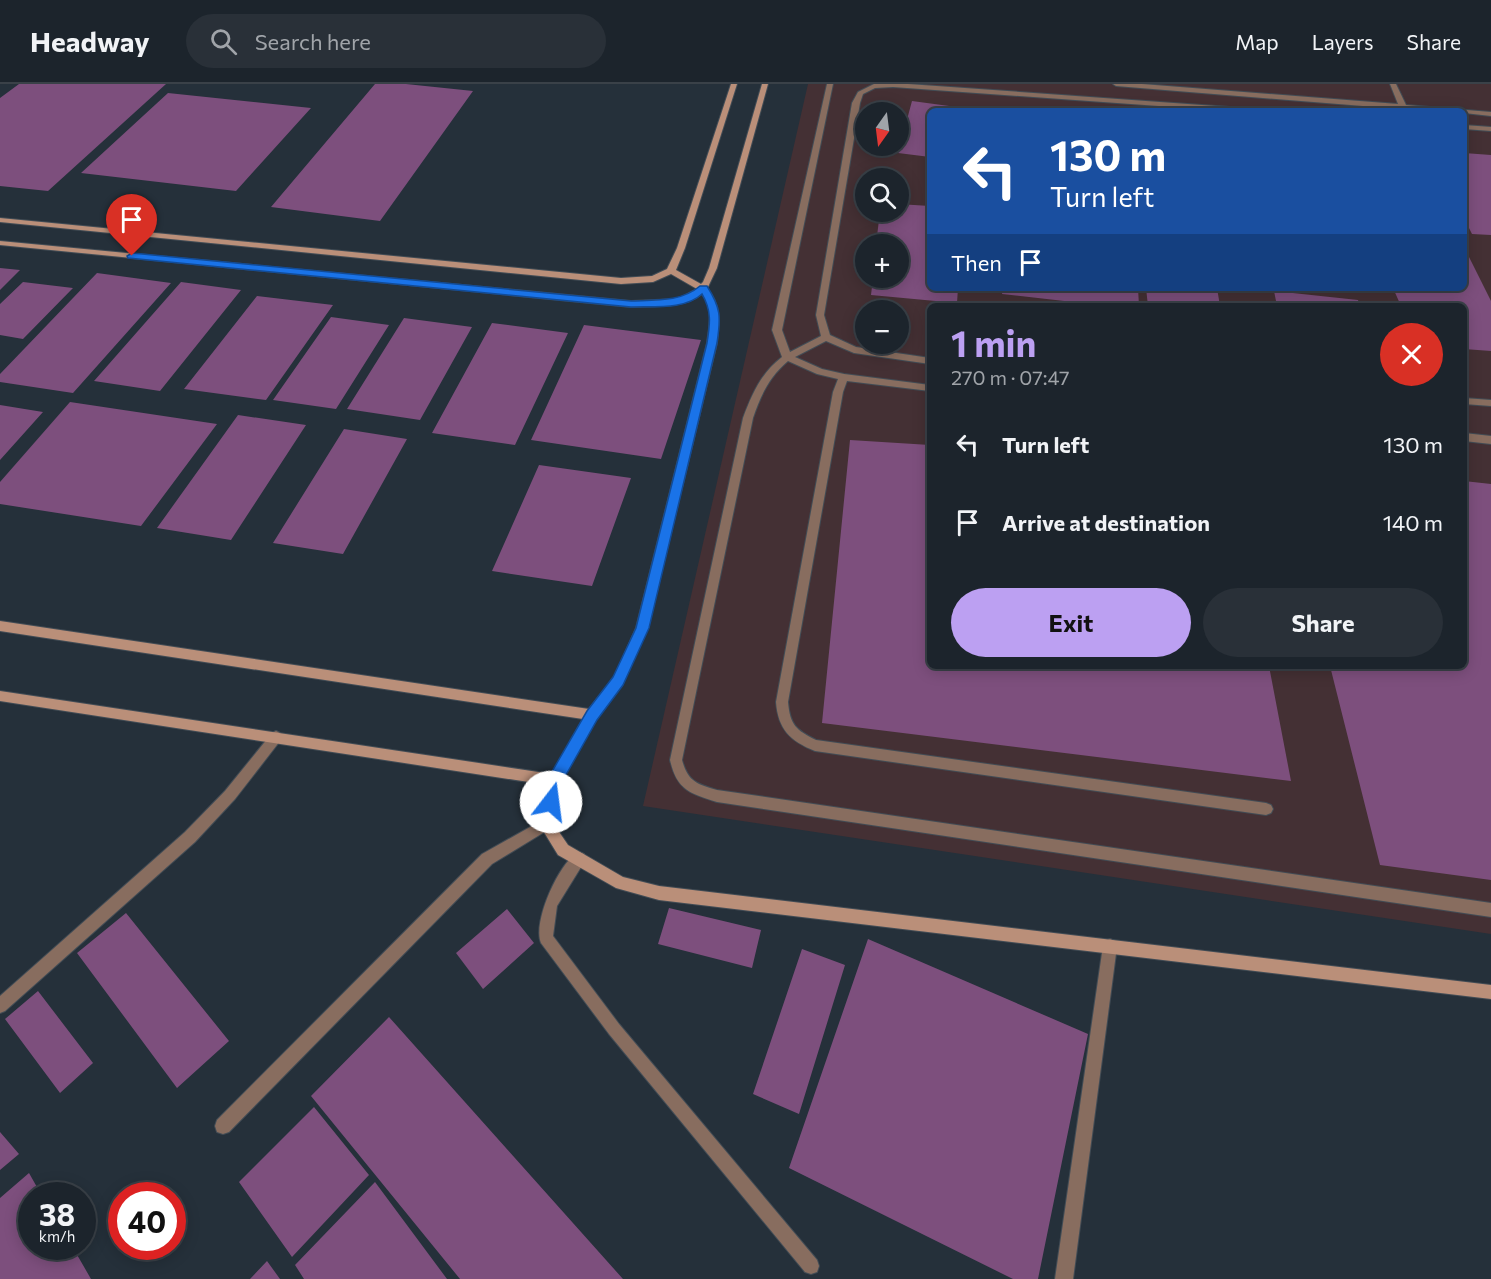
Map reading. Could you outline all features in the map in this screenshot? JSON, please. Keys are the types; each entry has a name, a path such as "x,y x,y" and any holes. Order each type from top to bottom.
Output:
{"street":[{"path":"0,243 206,252 621,281 653,279 671,271 681,248 734,84"},
{"path":"0,220 206,252 631,304 669,303 694,296 704,288 713,268 765,84"},
{"path":"830,84 826,92 777,330 787,357 820,372 927,388"},
{"path":"861,84 869,89"},
{"path":"1028,84 1029,96"},
{"path":"1116,84 1209,88 1395,108"},
{"path":"1393,84 1404,108"},
{"path":"927,361 854,350 826,337 820,315 856,103 860,93 892,85 1188,108"},
{"path":"1209,88 1214,108"},
{"path":"1467,111 1491,114"},
{"path":"1467,127 1491,129"},
{"path":"671,271 704,288 714,305 712,343 642,628 618,681 592,716 555,780 546,824 563,850 621,883 659,893 1491,992"},
{"path":"826,337 787,357 767,374 757,389 748,418 676,760 680,778 692,788 717,796 1491,910"},
{"path":"844,377 838,392 782,702 783,720 795,736 815,745 1266,808"},
{"path":"1467,401 1491,403"},
{"path":"1467,438 1491,440"},
{"path":"0,626 592,716"},
{"path":"0,696 555,780"},
{"path":"0,1006 190,837 230,795 276,737"},
{"path":"223,1126 487,859 546,824"},
{"path":"579,859 552,902 545,920 546,938 614,1029 811,1266"},
{"path":"1064,1279 1110,946"}],"shaded area":[{"path":"808,84 1491,84 1491,934 643,806"}],"building":[{"path":"19,84 166,84 48,191 0,186 0,98"},
{"path":"375,84 406,84 473,91 380,221 271,207"},
{"path":"168,93 311,108 236,191 81,173"},
{"path":"912,101 964,108 927,108 927,157 909,154 909,112"},
{"path":"1467,153 1491,155 1491,235 1472,234 1467,224"},
{"path":"909,205 927,206 927,291 958,291 957,303 871,295 872,288 909,288 909,234 877,234 879,222 909,222"},
{"path":"1468,255 1491,301 1491,351 1467,349 1467,303 1400,303 1394,291 1467,291"},
{"path":"0,268 20,270 0,290"},
{"path":"97,273 171,283 73,393 0,382 0,374"},
{"path":"23,282 73,288 23,339 0,335 0,304"},
{"path":"181,282 241,290 160,391 94,381"},
{"path":"1002,291 1138,291 1139,303 1082,303 1002,294"},
{"path":"1146,291 1218,291 1220,303 1148,303"},
{"path":"1274,291 1358,300 1359,303 1276,303"},
{"path":"257,296 333,305 266,400 184,389"},
{"path":"331,317 389,325 336,409 273,400"},
{"path":"404,318 472,327 420,420 347,409"},
{"path":"492,323 568,333 515,445 432,433"},
{"path":"584,325 701,340 661,459 531,440"},
{"path":"70,402 217,424 141,526 0,504 0,482"},
{"path":"0,405 43,412 0,460"},
{"path":"238,415 306,425 231,540 157,528"},
{"path":"344,429 407,439 343,554 273,543"},
{"path":"850,440 927,445 927,669 1270,669 1291,781 822,723"},
{"path":"539,465 631,478 592,586 492,571"},
{"path":"1467,481 1491,484 1491,880 1380,865 1331,669 1467,669"},
{"path":"669,908 761,930 752,968 658,944"},
{"path":"507,909 534,943 483,989 456,953"},
{"path":"126,913 229,1041 177,1088 77,953"},
{"path":"868,939 1088,1034 1038,1279 1013,1279 789,1168"},
{"path":"802,949 845,965 799,1114 753,1094"},
{"path":"38,991 93,1063 60,1093 5,1019"},
{"path":"389,1017 623,1279 460,1279 311,1096"},
{"path":"314,1107 369,1175 292,1257 239,1182"},
{"path":"0,1132 19,1154 0,1170"},
{"path":"29,1173 34,1182 19,1182"},
{"path":"18,1182 18,1260 80,1260 91,1279 0,1279 0,1198"},
{"path":"375,1182 447,1279 304,1279 295,1265"},
{"path":"267,1261 280,1279 250,1279"}],"route":[{"path":"132,256 631,304 669,303 694,296 704,288 714,305 712,343 642,628 618,681 592,716 555,780 551,802"}]}
